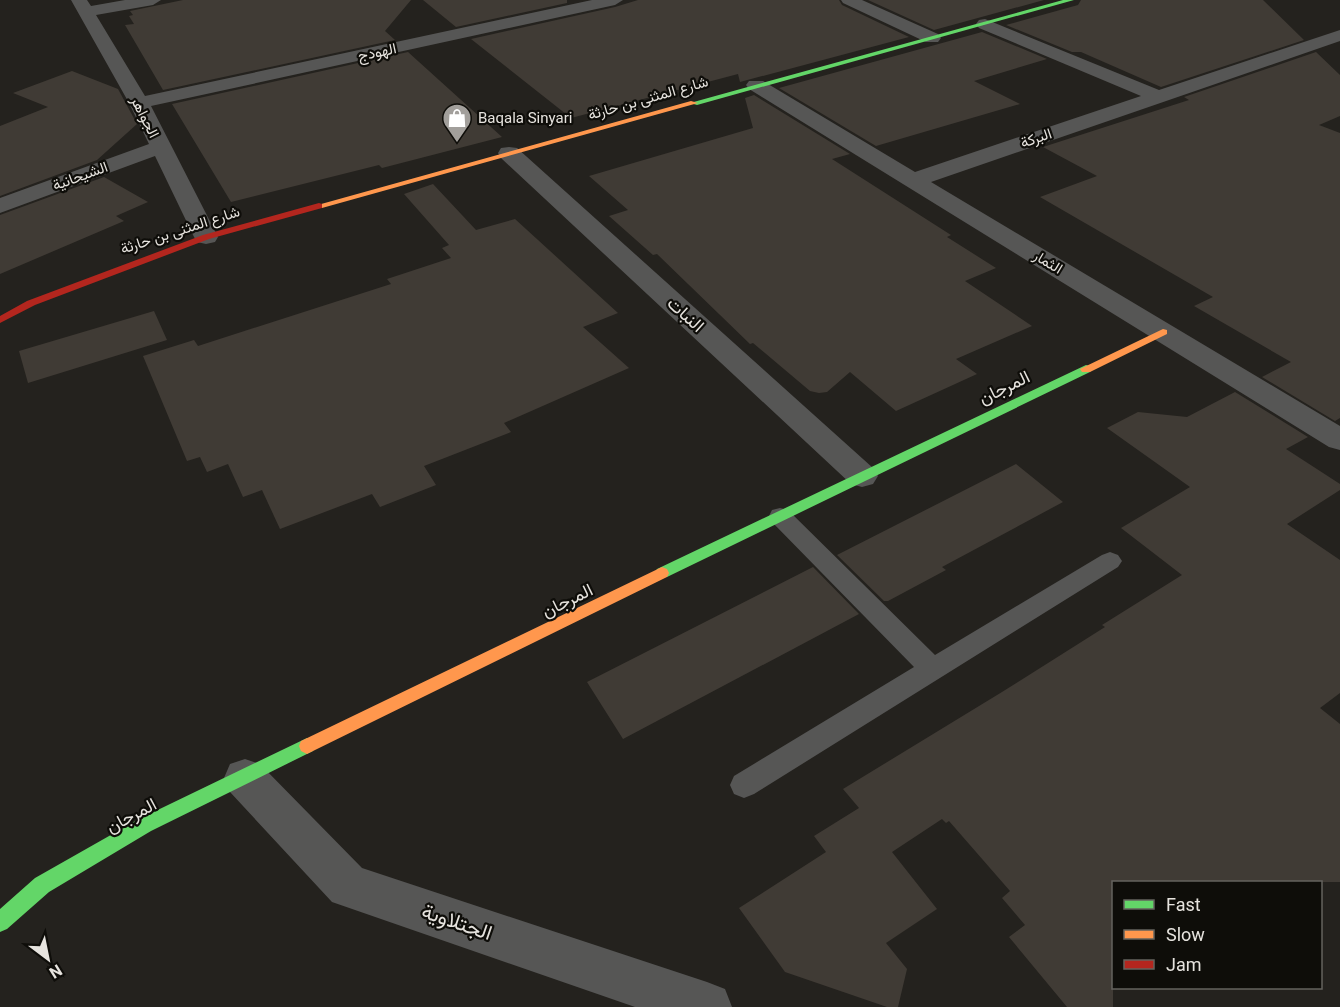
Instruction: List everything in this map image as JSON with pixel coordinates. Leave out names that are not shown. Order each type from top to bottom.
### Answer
[{"type":"street","points":[[82,6],[153,0]]},
{"type":"street","name":"الهودج","points":[[138,103],[615,0]]},
{"type":"street","points":[[849,0],[932,38]]},
{"type":"street","name":"شارع المثنى بن حارثة","points":[[0,320],[31,303],[206,237],[1071,0]]},
{"type":"street","name":"الجواهر","points":[[82,6],[138,103],[206,237]]},
{"type":"street","points":[[985,24],[1159,97]]},
{"type":"street","name":"البركة","points":[[914,180],[1159,97],[1334,42]]},
{"type":"street","name":"الثمار","points":[[756,85],[1340,440]]},
{"type":"street","name":"الشيحانية","points":[[0,206],[160,147]]},
{"type":"street","name":"النبات","points":[[509,153],[862,476]]},
{"type":"street","name":"المرجان","points":[[0,922],[42,885],[146,825],[1163,332]]},
{"type":"street","name":"الجتلاوية","points":[[245,778],[348,885],[707,1007]]},
{"type":"lane","points":[[780,516],[933,670]]},
{"type":"lane","points":[[744,785],[1110,561]]},
{"type":"building","points":[[183,0],[411,0],[385,31],[395,40],[163,90],[125,25],[134,24],[129,16],[133,15],[130,11]]},
{"type":"building","points":[[423,0],[567,0],[567,3],[456,27]]},
{"type":"building","points":[[638,0],[839,0],[842,5],[909,37],[740,82],[738,74],[571,118],[471,39]]},
{"type":"building","points":[[868,0],[1044,0],[934,30]]},
{"type":"building","points":[[1081,0],[1263,0],[1304,40],[1161,87],[1081,52],[1072,52],[1006,25],[1078,5]]},
{"type":"building","points":[[982,32],[1047,59],[974,81],[1020,104],[876,146],[779,88]]},
{"type":"building","points":[[408,52],[502,137],[382,168],[379,165],[231,202],[172,104]]},
{"type":"building","points":[[1316,52],[1340,75],[1340,116],[1319,125],[1340,133],[1340,418],[1335,421],[1262,377],[1291,362],[1194,306],[1213,297],[1040,197],[1097,176],[1043,147],[1189,100],[1184,97]]},
{"type":"building","points":[[72,71],[118,89],[137,124],[97,160],[0,196],[0,126],[48,107],[13,93]]},
{"type":"building","points":[[754,95],[850,154],[832,159],[951,235],[947,237],[996,268],[965,281],[1032,326],[956,359],[977,374],[896,411],[850,372],[827,392],[810,391],[753,343],[750,344],[657,254],[653,255],[609,216],[628,210],[589,176],[753,128],[745,98]]},
{"type":"building","points":[[104,177],[148,202],[116,216],[124,221],[0,274],[0,215]]},
{"type":"building","points":[[433,184],[476,230],[515,219],[618,313],[583,327],[629,368],[504,423],[511,432],[424,466],[436,485],[380,507],[372,494],[280,529],[262,490],[243,497],[228,464],[207,472],[200,457],[187,461],[143,356],[194,340],[198,346],[391,284],[387,279],[451,258],[442,248],[449,245],[404,194]]},
{"type":"building","points":[[154,311],[167,340],[28,383],[19,351]]},
{"type":"building","points":[[1235,392],[1308,437],[1286,449],[1340,484],[1340,490],[1287,524],[1340,560],[1340,693],[1320,708],[1340,724],[1340,882],[1112,881],[1113,1007],[1067,1007],[1009,937],[1025,925],[1002,898],[1010,891],[949,821],[946,823],[942,819],[892,852],[937,909],[886,943],[907,969],[898,1007],[887,1007],[785,972],[739,908],[826,852],[814,836],[859,808],[843,789],[1105,627],[1102,625],[1182,575],[1121,528],[1190,487],[1107,428],[1138,412],[1187,417]]},
{"type":"building","points":[[1016,464],[1063,502],[942,567],[946,570],[888,601],[884,601],[837,555]]},
{"type":"building","points":[[813,567],[859,614],[623,739],[587,682]]},
{"type":"traffic: fast","points":[[694,103],[1071,0]]},
{"type":"traffic: fast","points":[[662,573],[1086,369]]},
{"type":"traffic: fast","points":[[0,922],[42,885],[145,825],[307,746]]},
{"type":"traffic: slow","points":[[319,206],[694,103]]},
{"type":"traffic: slow","points":[[1086,369],[1163,332]]},
{"type":"traffic: slow","points":[[307,746],[662,573]]},
{"type":"traffic: jam","points":[[0,320],[31,303],[206,237],[319,206]]},
{"type":"place","name":"Baqala Sinyari","points":[[457,144]]}]
